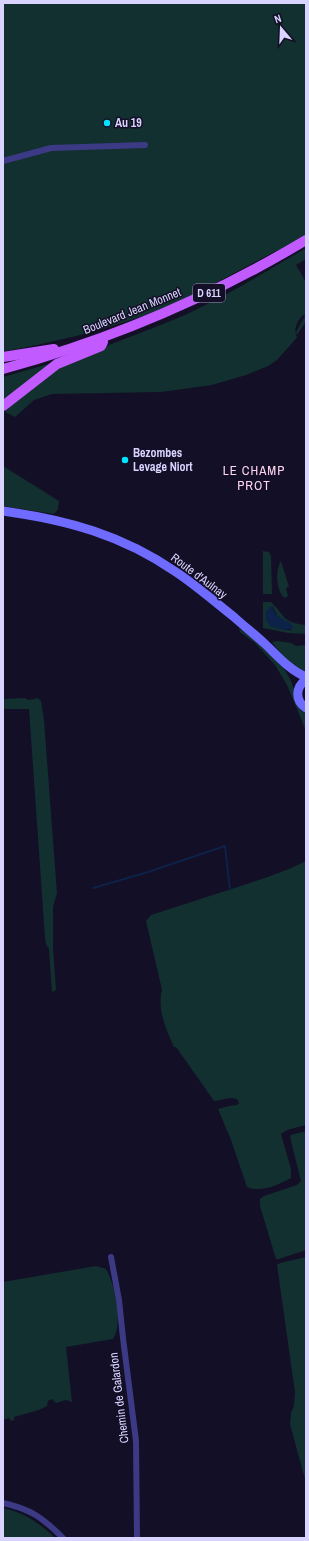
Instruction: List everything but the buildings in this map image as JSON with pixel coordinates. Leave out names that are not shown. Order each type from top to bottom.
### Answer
[{"type":"main road","name":"Boulevard Jean Monnet","points":[[3,369],[105,339],[213,291],[274,259],[306,240]]},
{"type":"main road","name":"Boulevard Jean Monnet","points":[[3,373],[46,361],[189,307],[244,279],[306,244]]},
{"type":"main road","points":[[3,357],[48,350],[97,337],[105,339],[101,346],[68,358],[53,366],[3,406]]},
{"type":"street","points":[[3,161],[56,148],[144,145]]},
{"type":"street","name":"Route d'Aulnay","points":[[3,511],[38,516],[83,527],[129,545],[176,572],[259,638],[287,665],[306,679]]},
{"type":"street","name":"Route d'Aulnay","points":[[287,665],[298,688],[298,699],[306,708]]},
{"type":"street","points":[[298,688],[306,679]]},
{"type":"street","name":"Chemin de Galardon","points":[[111,1257],[119,1300],[136,1441],[137,1538]]},
{"type":"street","points":[[3,1503],[27,1510],[37,1515],[63,1538]]},
{"type":"green space","points":[[3,3],[306,3],[306,236],[195,294],[144,315],[72,337],[3,351]]},
{"type":"green space","points":[[306,248],[306,259],[296,265],[306,282],[306,321],[297,335],[296,332],[305,316],[303,315],[296,325],[295,331],[297,337],[295,340],[277,360],[268,366],[246,375],[212,385],[161,392],[52,394],[34,400],[15,417],[5,412],[23,393],[66,365],[90,353],[202,307]]},
{"type":"green space","points":[[52,363],[3,402],[3,377]]},
{"type":"green space","points":[[3,466],[59,501],[58,509],[54,514],[3,506]]},
{"type":"green space","points":[[263,551],[269,552],[271,556],[272,594],[263,594]]},
{"type":"green space","points":[[281,561],[289,587],[286,588],[288,596],[285,598],[280,591],[277,581]]},
{"type":"green space","points":[[263,602],[271,602],[288,620],[306,625],[306,634],[288,633],[263,628]],"holes":[[[272,606],[278,617],[284,621],[292,630],[284,630],[266,620],[266,612]]]},
{"type":"green space","points":[[239,628],[275,658],[287,673],[293,685],[295,702],[301,710],[306,713],[306,731],[287,685],[275,665],[255,643],[240,632]]},
{"type":"green space","points":[[278,641],[291,643],[296,646],[306,645],[306,674],[304,674],[282,655],[272,642]]},
{"type":"green space","points":[[24,698],[29,700],[38,698],[41,701],[44,720],[57,893],[53,907],[53,948],[56,990],[52,992],[49,949],[45,938],[29,709],[3,709],[3,699]]},
{"type":"green space","points":[[306,861],[306,1125],[287,1130],[281,1134],[291,1169],[291,1178],[264,1189],[253,1189],[247,1187],[231,1140],[218,1109],[237,1105],[239,1103],[238,1100],[229,1098],[214,1101],[176,1047],[174,1047],[168,1034],[161,1012],[162,990],[146,921],[151,915],[265,878]]},
{"type":"green space","points":[[306,1131],[306,1250],[276,1259],[260,1206],[260,1199],[264,1196],[297,1185],[301,1181],[290,1137],[291,1135]]},
{"type":"green space","points":[[306,1257],[306,1483],[290,1424],[295,1392],[277,1265]]},
{"type":"green space","points":[[96,1266],[106,1269],[114,1289],[118,1321],[117,1330],[113,1339],[66,1347],[72,1402],[66,1400],[56,1403],[52,1399],[48,1401],[47,1406],[39,1410],[14,1417],[14,1420],[11,1421],[9,1418],[3,1420],[3,1282]]},
{"type":"green space","points":[[3,1508],[18,1512],[31,1519],[55,1538],[3,1538]]},
{"type":"water","points":[[272,606],[276,615],[292,625],[294,628],[284,630],[270,626],[266,618],[266,612]]},
{"type":"waterway","points":[[93,888],[145,873],[225,846],[230,890]]},
{"type":"place","name":"Au 19","points":[[107,123]]},
{"type":"place","name":"Bezombes Levage Niort","points":[[125,460]]},
{"type":"district","name":"LE CHAMP PROT","points":[[254,478]]}]
